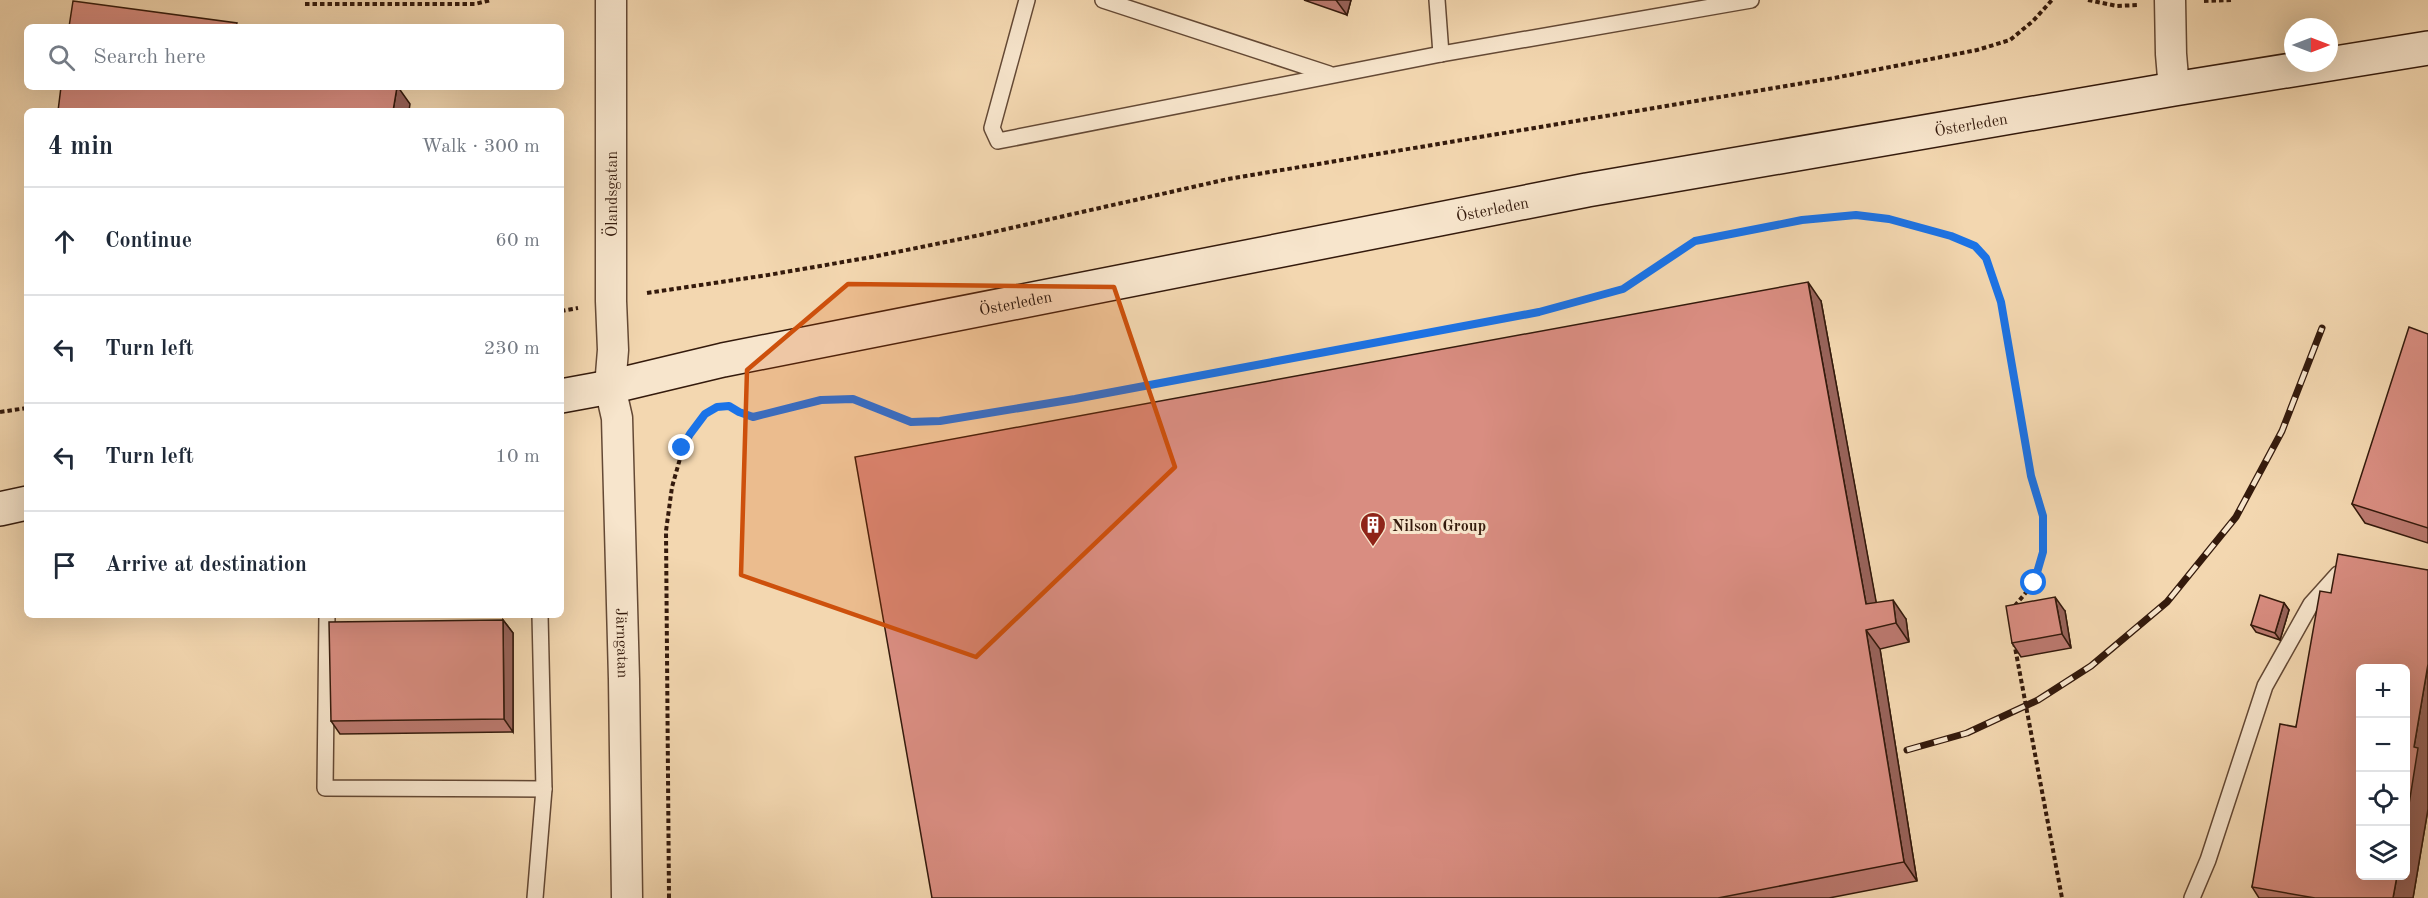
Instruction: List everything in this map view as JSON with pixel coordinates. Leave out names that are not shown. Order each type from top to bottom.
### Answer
[{"type":"main road","name":"Österleden","points":[[564,395],[723,360],[1587,190],[2174,89],[2428,48]]},
{"type":"main road","points":[[0,509],[24,504]]},
{"type":"street","name":"Ölandsgatan","points":[[610,387],[613,350],[611,301],[612,0]]},
{"type":"street","points":[[2170,0],[2170,54],[2174,89]]},
{"type":"street","name":"Järngatan","points":[[610,387],[617,418],[627,898]]},
{"type":"lane","points":[[1027,0],[992,128],[998,141],[1441,54],[1751,0]]},
{"type":"lane","points":[[1103,0],[1332,75]]},
{"type":"lane","points":[[1437,0],[1441,54]]},
{"type":"lane","points":[[2192,898],[2208,860],[2265,686],[2311,604],[2338,574],[2354,570],[2364,572]]},
{"type":"lane","points":[[327,618],[325,788],[544,789]]},
{"type":"lane","points":[[535,898],[544,789],[540,618]]},
{"type":"path","points":[[305,4],[475,4],[491,0]]},
{"type":"path","points":[[564,310],[664,289],[768,275],[872,257],[1228,179],[1778,87],[1977,50],[2010,40],[2033,21],[2052,0]]},
{"type":"path","points":[[669,898],[666,531],[672,487],[682,448],[705,414],[717,407],[729,406],[753,417],[821,400],[853,399],[911,422],[940,421],[1075,399],[1539,312],[1623,289],[1695,241],[1802,220],[1856,215],[1889,219],[1951,236],[1975,246],[1986,258],[2001,302],[2026,454],[2043,516],[2043,552],[2034,583],[2012,609],[2012,619]]},
{"type":"path","points":[[0,412],[24,408]]},
{"type":"path","points":[[2014,640],[2062,898]]},
{"type":"highlighted area","points":[[848,284],[1114,287],[1175,467],[976,657],[741,575],[747,370]]},
{"type":"building","points":[[73,1],[237,23],[237,24],[69,24]]},
{"type":"building","points":[[61,90],[396,90],[394,108],[58,108]]},
{"type":"building","name":"Nilson Group","points":[[1808,282],[1866,604],[1893,600],[1896,623],[1866,630],[1904,862],[1718,898],[932,898],[855,457]]},
{"type":"building","points":[[2409,327],[2428,334],[2428,528],[2352,504]]},
{"type":"building","points":[[2338,554],[2428,570],[2428,664],[2414,747],[2418,748],[2410,798],[2410,664],[2356,664],[2356,880],[2396,880],[2393,898],[2315,898],[2252,887],[2280,724],[2296,727],[2320,591],[2331,593]]},
{"type":"building","points":[[2260,595],[2284,603],[2275,633],[2251,625]]},
{"type":"building","points":[[2055,597],[2062,634],[2012,643],[2006,606]]},
{"type":"building","points":[[503,620],[504,719],[331,721],[329,622]]},
{"type":"railway","points":[[1907,750],[1967,733],[2038,700],[2091,666],[2167,602],[2236,517],[2282,431],[2322,328]]},
{"type":"place","name":"Nilson Group","points":[[1373,548]]},
{"type":"route","points":[[682,448],[705,414],[717,407],[729,406],[753,417],[821,400],[853,399],[911,422],[940,421],[1075,399],[1539,312],[1623,289],[1695,241],[1802,220],[1856,215],[1889,219],[1951,236],[1975,246],[1986,258],[2001,302],[2020,422],[2031,476],[2043,516],[2043,552],[2034,583]]}]
